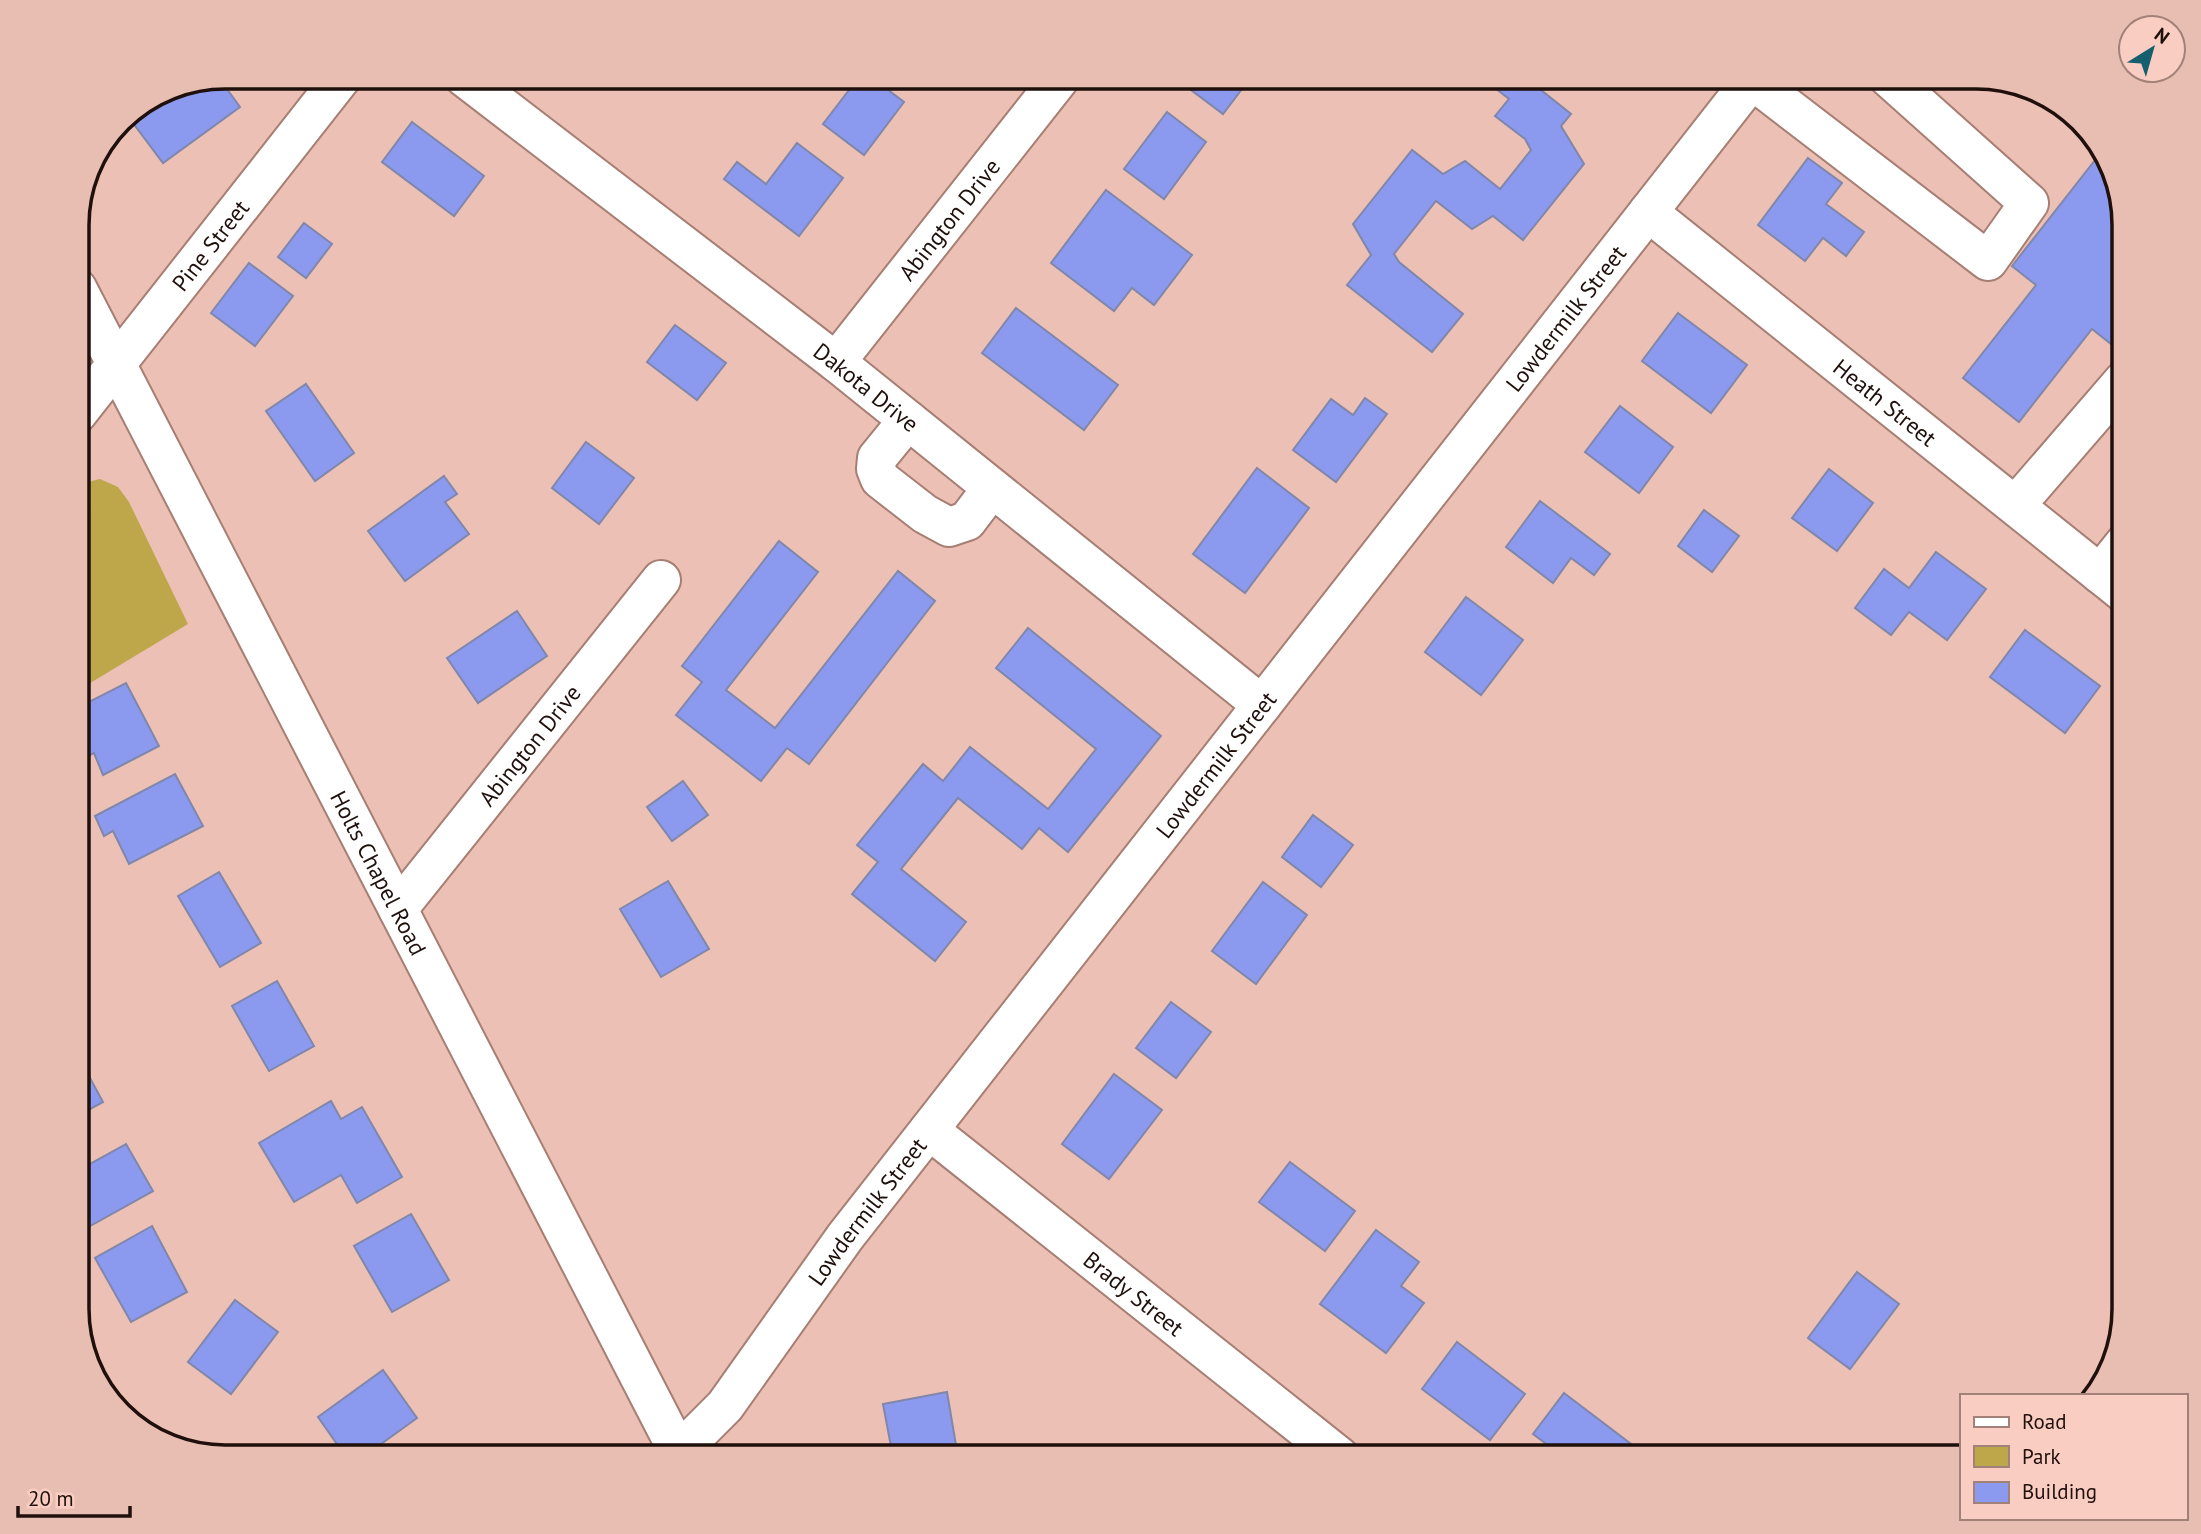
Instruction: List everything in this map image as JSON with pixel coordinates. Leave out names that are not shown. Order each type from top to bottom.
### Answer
[{"type":"street","name":"Lowdermilk Street","points":[[689,1445],[725,1406],[845,1237],[1745,89]]},
{"type":"street","points":[[1766,89],[1988,261],[2029,203],[1901,89]]},
{"type":"street","name":"Pine Street","points":[[90,398],[332,90]]},
{"type":"street","name":"Dakota Drive","points":[[481,90],[836,362],[1262,705]]},
{"type":"street","name":"Abington Drive","points":[[836,362],[1052,90]]},
{"type":"street","name":"Heath Street","points":[[1648,212],[2112,583]]},
{"type":"street","name":"Holts Chapel Road","points":[[90,313],[675,1445]]},
{"type":"street","points":[[2016,505],[2112,394]]},
{"type":"street","points":[[908,420],[877,458],[876,469],[880,479],[925,514],[949,527],[967,521],[992,488]]},
{"type":"street","name":"Abington Drive","points":[[398,909],[661,580]]},
{"type":"street","name":"Brady Street","points":[[929,1130],[1325,1445]]},
{"type":"green space","points":[[100,479],[118,487],[129,502],[188,624],[90,683],[90,482]]},
{"type":"building","points":[[1190,89],[1242,89],[1223,114]]},
{"type":"building","points":[[1497,89],[1540,89],[1571,114],[1561,126],[1584,164],[1523,240],[1493,216],[1472,229],[1436,201],[1394,254],[1399,262],[1463,314],[1432,352],[1347,285],[1371,255],[1353,224],[1412,150],[1443,174],[1465,161],[1500,189],[1531,150],[1525,139],[1495,116],[1509,99]]},
{"type":"building","points":[[228,90],[240,107],[163,163],[134,124],[149,112],[173,100],[198,92]]},
{"type":"building","points":[[849,90],[888,90],[904,102],[864,155],[823,124]]},
{"type":"building","points":[[1167,112],[1206,142],[1164,199],[1124,169]]},
{"type":"building","points":[[412,122],[484,176],[454,216],[382,162]]},
{"type":"building","points":[[797,143],[843,178],[799,236],[724,179],[737,162],[766,184]]},
{"type":"building","points":[[1808,158],[1842,183],[1826,204],[1864,232],[1846,256],[1823,238],[1805,261],[1758,225]]},
{"type":"building","points":[[2095,160],[2111,207],[2112,345],[2092,329],[2019,422],[1963,378],[2036,285],[2012,266]]},
{"type":"building","points":[[1106,190],[1192,255],[1154,305],[1132,288],[1114,311],[1051,263]]},
{"type":"building","points":[[304,223],[332,244],[306,278],[278,257]]},
{"type":"building","points":[[249,263],[293,296],[255,346],[211,313]]},
{"type":"building","points":[[1016,308],[1118,385],[1084,430],[982,353]]},
{"type":"building","points":[[1678,313],[1747,365],[1711,413],[1642,361]]},
{"type":"building","points":[[675,325],[726,363],[697,400],[647,362]]},
{"type":"building","points":[[306,384],[354,453],[315,481],[266,411]]},
{"type":"building","points":[[1365,398],[1387,414],[1336,482],[1293,450],[1331,399],[1353,415]]},
{"type":"building","points":[[1620,406],[1673,447],[1639,493],[1585,452]]},
{"type":"building","points":[[586,442],[634,478],[599,524],[552,488]]},
{"type":"building","points":[[1257,468],[1309,508],[1245,593],[1193,554]]},
{"type":"building","points":[[1829,469],[1873,503],[1837,551],[1792,518]]},
{"type":"building","points":[[444,476],[457,494],[445,502],[469,534],[405,581],[368,531]]},
{"type":"building","points":[[1540,501],[1610,554],[1594,575],[1571,558],[1553,583],[1506,547]]},
{"type":"building","points":[[1704,510],[1739,536],[1712,572],[1678,546]]},
{"type":"building","points":[[779,541],[818,572],[726,690],[775,728],[898,571],[935,601],[809,764],[787,748],[761,781],[676,715],[702,682],[682,666]]},
{"type":"building","points":[[1936,552],[1986,589],[1947,640],[1909,612],[1891,635],[1855,608],[1884,569],[1909,588]]},
{"type":"building","points":[[1466,597],[1523,640],[1481,695],[1425,652]]},
{"type":"building","points":[[517,611],[547,656],[478,703],[447,658]]},
{"type":"building","points":[[1028,628],[1161,736],[1068,852],[1039,828],[1022,849],[958,798],[901,869],[966,922],[935,961],[852,894],[878,862],[857,845],[923,764],[943,781],[970,747],[1048,809],[1096,749],[996,668]]},
{"type":"building","points":[[2025,630],[2100,686],[2065,733],[1990,677]]},
{"type":"building","points":[[126,683],[159,746],[103,775],[94,753],[90,755],[90,701]]},
{"type":"building","points":[[175,774],[203,826],[129,864],[113,831],[104,836],[95,816]]},
{"type":"building","points":[[683,781],[708,815],[672,841],[647,807]]},
{"type":"building","points":[[1313,815],[1353,845],[1321,887],[1282,857]]},
{"type":"building","points":[[219,872],[261,943],[220,967],[178,896]]},
{"type":"building","points":[[668,881],[709,949],[661,977],[620,909]]},
{"type":"building","points":[[1263,882],[1307,915],[1256,984],[1212,951]]},
{"type":"building","points":[[277,981],[314,1046],[269,1071],[232,1006]]},
{"type":"building","points":[[1171,1002],[1211,1032],[1176,1078],[1136,1048]]},
{"type":"building","points":[[1114,1074],[1162,1110],[1109,1179],[1062,1144]]},
{"type":"building","points":[[90,1078],[103,1102],[90,1109]]},
{"type":"building","points":[[331,1101],[341,1119],[362,1107],[402,1177],[357,1203],[341,1175],[294,1202],[259,1143]]},
{"type":"building","points":[[126,1144],[153,1191],[90,1226],[90,1164]]},
{"type":"building","points":[[1290,1162],[1355,1211],[1325,1251],[1259,1202]]},
{"type":"building","points":[[411,1214],[449,1280],[392,1312],[354,1246]]},
{"type":"building","points":[[152,1226],[187,1292],[131,1322],[95,1258]]},
{"type":"building","points":[[1376,1230],[1419,1262],[1401,1286],[1424,1303],[1386,1353],[1320,1304]]},
{"type":"building","points":[[1857,1272],[1899,1304],[1850,1369],[1808,1338]]},
{"type":"building","points":[[235,1300],[278,1332],[231,1394],[188,1362]]},
{"type":"building","points":[[1457,1342],[1525,1394],[1490,1440],[1422,1389]]},
{"type":"building","points":[[383,1370],[417,1418],[380,1445],[338,1445],[318,1417]]},
{"type":"building","points":[[947,1392],[956,1445],[891,1445],[883,1404]]},
{"type":"building","points":[[1564,1393],[1632,1445],[1548,1445],[1533,1434]]}]
